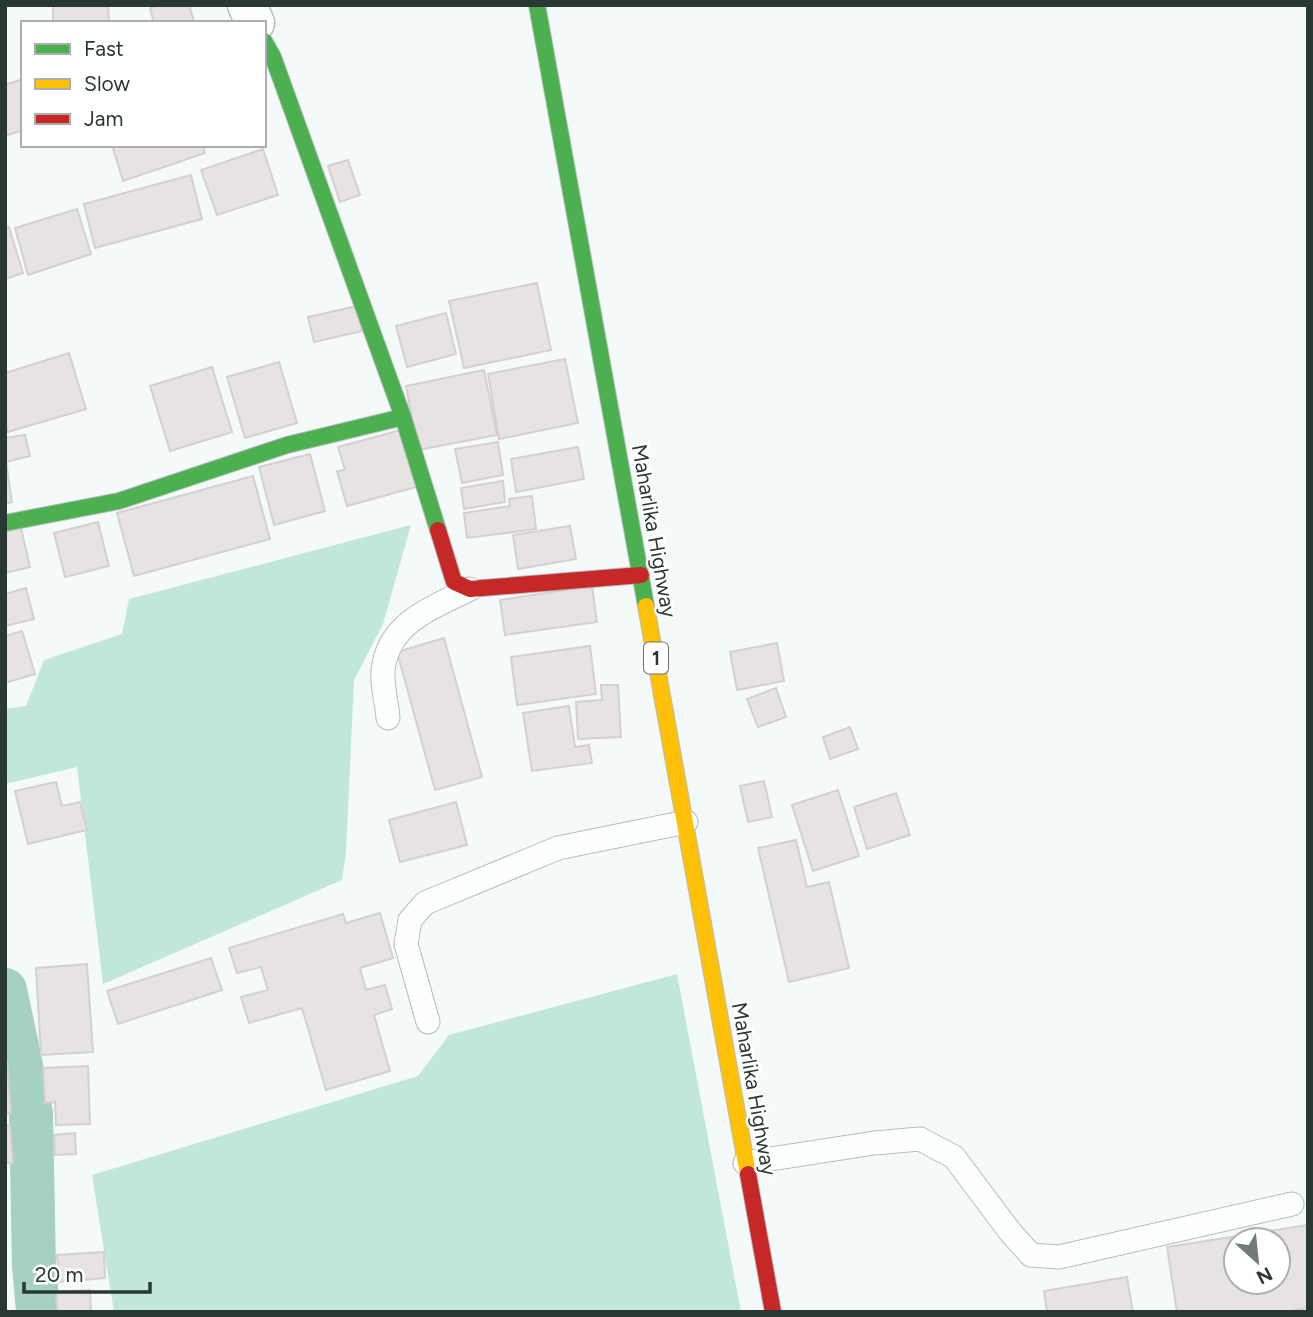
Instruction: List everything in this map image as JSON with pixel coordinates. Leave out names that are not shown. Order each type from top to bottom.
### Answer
[{"type":"main road","name":"Maharlika Highway","points":[[537,5],[773,1312]]},
{"type":"main road","points":[[266,45],[273,57],[344,249],[403,417],[454,582],[470,589],[641,575]]},
{"type":"main road","points":[[5,523],[119,501],[287,445],[403,417]]},
{"type":"street","points":[[247,5],[254,21]]},
{"type":"lane","points":[[388,718],[383,666],[392,640],[411,619],[470,589]]},
{"type":"lane","points":[[428,1022],[405,944],[410,920],[425,903],[558,848],[686,822]]},
{"type":"lane","points":[[745,1163],[874,1143],[920,1139],[954,1157],[1011,1233],[1031,1255],[1040,1256],[1059,1257],[1292,1204]]},
{"type":"green space","points":[[411,525],[383,624],[354,680],[346,852],[342,880],[103,984],[77,767],[5,784],[5,709],[26,706],[44,660],[122,634],[129,599]]},
{"type":"green space","points":[[677,974],[741,1312],[114,1312],[92,1175],[418,1076],[449,1035]]},
{"type":"building","points":[[53,5],[108,5],[109,21],[53,21]]},
{"type":"building","points":[[158,5],[189,5],[194,21],[153,21],[150,8]]},
{"type":"building","points":[[21,80],[21,131],[5,136],[5,85]]},
{"type":"building","points":[[113,147],[204,147],[205,153],[123,181]]},
{"type":"building","points":[[263,149],[278,195],[217,215],[201,170]]},
{"type":"building","points":[[348,160],[360,195],[340,202],[328,166]]},
{"type":"building","points":[[191,175],[202,219],[95,248],[84,204]]},
{"type":"building","points":[[77,209],[91,254],[28,275],[15,228]]},
{"type":"building","points":[[9,227],[23,273],[5,279],[5,228]]},
{"type":"building","points":[[537,283],[551,350],[464,368],[449,301]]},
{"type":"building","points":[[357,306],[362,331],[314,342],[308,317]]},
{"type":"building","points":[[446,313],[456,354],[407,367],[396,326]]},
{"type":"building","points":[[69,353],[86,409],[8,432],[5,422],[5,373]]},
{"type":"building","points":[[565,359],[578,423],[499,439],[488,374]]},
{"type":"building","points":[[279,362],[297,423],[245,438],[227,377]]},
{"type":"building","points":[[212,367],[232,432],[170,451],[150,386]]},
{"type":"building","points":[[484,370],[497,435],[418,450],[406,386]]},
{"type":"building","points":[[401,430],[416,487],[347,506],[337,471],[345,470],[338,447]]},
{"type":"building","points":[[25,435],[30,456],[6,462],[12,502],[5,504],[5,438]]},
{"type":"building","points":[[498,442],[503,475],[462,483],[455,449]]},
{"type":"building","points":[[578,447],[584,479],[516,492],[511,459]]},
{"type":"building","points":[[310,454],[325,511],[274,525],[259,467]]},
{"type":"building","points":[[253,476],[270,539],[134,576],[117,513]]},
{"type":"building","points":[[503,481],[505,502],[464,509],[461,488]]},
{"type":"building","points":[[532,496],[536,529],[467,538],[464,513],[510,506],[509,499]]},
{"type":"building","points":[[98,522],[109,566],[65,577],[54,533]]},
{"type":"building","points":[[570,526],[576,559],[518,569],[513,535]]},
{"type":"building","points":[[21,528],[30,567],[5,573],[5,532]]},
{"type":"building","points":[[592,586],[597,622],[505,635],[500,600]]},
{"type":"building","points":[[26,588],[34,619],[5,626],[5,594]]},
{"type":"building","points":[[22,631],[35,674],[5,683],[5,636]]},
{"type":"building","points":[[444,638],[482,777],[435,790],[397,652]]},
{"type":"building","points":[[777,643],[784,681],[737,690],[730,652]]},
{"type":"building","points":[[590,646],[596,694],[517,705],[511,657]]},
{"type":"building","points":[[601,685],[618,685],[621,737],[578,739],[576,702],[602,700]]},
{"type":"building","points":[[776,688],[786,717],[758,727],[747,699]]},
{"type":"building","points":[[569,706],[575,747],[589,745],[592,763],[532,771],[523,713]]},
{"type":"building","points":[[850,727],[858,749],[830,759],[823,737]]},
{"type":"building","points":[[764,781],[772,817],[748,822],[740,786]]},
{"type":"building","points":[[56,782],[62,806],[80,802],[87,830],[28,844],[15,791]]},
{"type":"building","points":[[838,790],[859,856],[813,871],[792,805]]},
{"type":"building","points":[[896,793],[910,835],[867,849],[854,807]]},
{"type":"building","points":[[456,802],[467,845],[400,862],[389,820]]},
{"type":"building","points":[[796,840],[807,887],[829,882],[849,968],[789,982],[758,848]]},
{"type":"building","points":[[380,913],[393,958],[360,968],[366,990],[385,985],[392,1009],[374,1015],[390,1071],[326,1090],[302,1008],[249,1023],[241,997],[268,990],[261,967],[237,973],[229,948],[343,914],[346,923]]},
{"type":"building","points":[[211,958],[222,990],[118,1024],[107,991]]},
{"type":"building","points":[[87,964],[93,1052],[41,1055],[36,968]]},
{"type":"building","points":[[5,1061],[11,1113],[5,1114]]},
{"type":"building","points":[[88,1066],[90,1124],[56,1125],[55,1102],[45,1103],[43,1068]]},
{"type":"building","points":[[5,1125],[10,1125],[13,1163],[5,1163]]},
{"type":"building","points":[[75,1133],[76,1154],[55,1155],[54,1135]]},
{"type":"building","points":[[1308,1225],[1308,1308],[1284,1312],[1177,1312],[1167,1247],[1222,1238],[1222,1296],[1292,1296],[1292,1227]]},
{"type":"building","points":[[104,1252],[105,1278],[59,1282],[57,1255]]},
{"type":"building","points":[[1127,1277],[1133,1312],[1047,1312],[1044,1291]]},
{"type":"building","points":[[90,1290],[91,1312],[57,1312],[56,1292]]},
{"type":"waterway","points":[[5,990],[31,1113],[34,1265],[38,1312]]},
{"type":"traffic: fast","points":[[537,5],[646,606]]},
{"type":"traffic: fast","points":[[266,45],[273,57],[403,417],[438,530]]},
{"type":"traffic: fast","points":[[5,523],[119,501],[287,445],[403,417]]},
{"type":"traffic: slow","points":[[646,606],[748,1174]]},
{"type":"traffic: jam","points":[[438,530],[454,582],[470,589],[641,575]]},
{"type":"traffic: jam","points":[[748,1174],[773,1312]]}]
